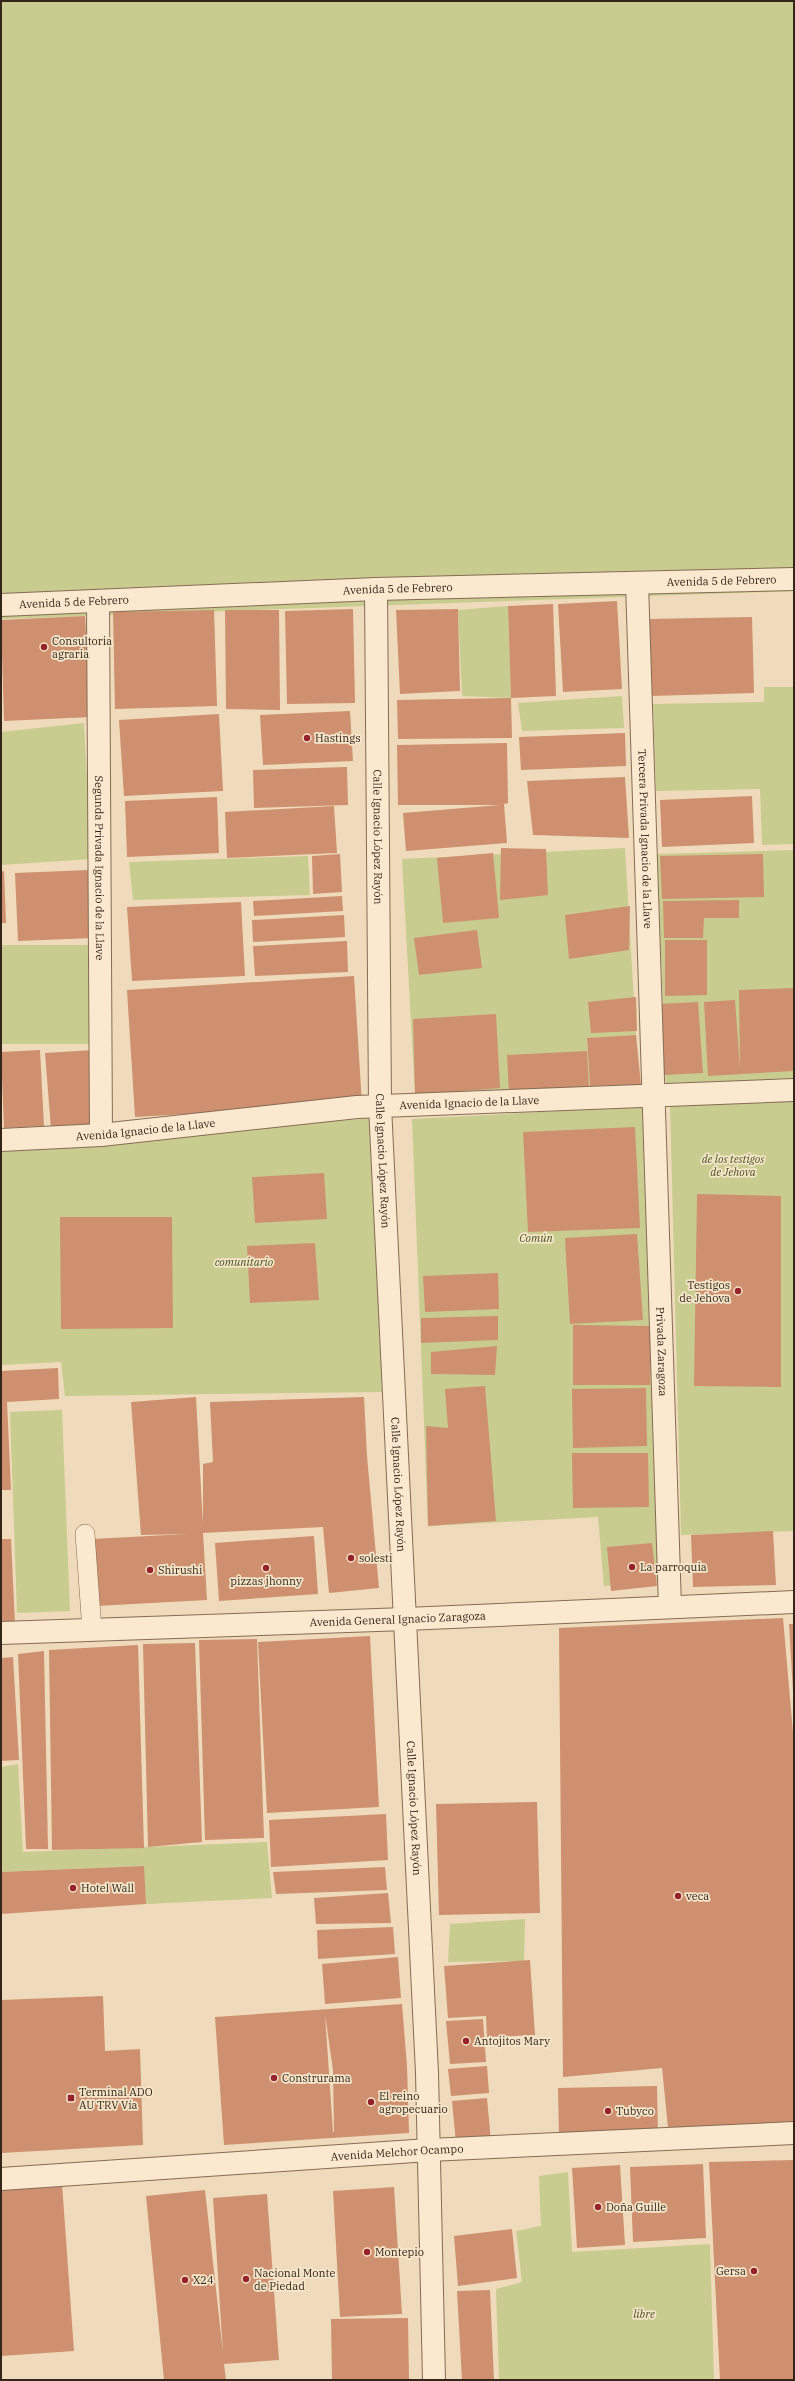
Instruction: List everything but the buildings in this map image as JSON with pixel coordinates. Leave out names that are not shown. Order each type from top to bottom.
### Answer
[{"type":"street","name":"Avenida 5 de Febrero","points":[[1,605],[376,590],[794,579]]},
{"type":"street","name":"Tercera Privada Ignacio de la Llave","points":[[637,582],[654,1095]]},
{"type":"street","name":"Calle Ignacio López Rayón","points":[[376,590],[380,1106],[406,1619],[429,2150],[434,2380]]},
{"type":"street","name":"Segunda Privada Ignacio de la Llave","points":[[98,601],[101,1135]]},
{"type":"street","name":"Avenida Ignacio de la Llave","points":[[1,1140],[101,1135],[380,1106],[794,1090]]},
{"type":"street","name":"Privada Zaragoza","points":[[654,1095],[670,1607]]},
{"type":"street","name":"Avenida General Ignacio Zaragoza","points":[[1,1632],[406,1619],[794,1602]]},
{"type":"street","name":"Avenida Melchor Ocampo","points":[[1,2179],[429,2150],[794,2133]]},
{"type":"lane","points":[[85,1534],[92,1630]]},
{"type":"green space","points":[[1,1],[794,1],[794,591],[1,619]]},
{"type":"green space","points":[[508,606],[511,698],[462,696],[458,610]]},
{"type":"green space","points":[[764,687],[794,687],[794,844],[762,845],[760,789],[656,791],[653,704],[764,702]]},
{"type":"green space","points":[[622,696],[624,728],[522,731],[518,703]]},
{"type":"green space","points":[[84,723],[91,859],[1,865],[1,732]]},
{"type":"green space","points":[[625,848],[636,1035],[587,1038],[590,1086],[415,1095],[402,859]]},
{"type":"green space","points":[[794,850],[794,1079],[666,1083],[657,854]]},
{"type":"green space","points":[[308,856],[310,895],[133,900],[129,862]]},
{"type":"green space","points":[[1,945],[91,945],[91,1044],[1,1044]]},
{"type":"green space","name":"de los testigos de Jehova","points":[[794,1100],[794,1531],[681,1535],[670,1105]]},
{"type":"green space","name":"Común","points":[[652,1106],[661,1581],[604,1586],[598,1517],[428,1526],[412,1119]]},
{"type":"green space","name":"comunitario","points":[[371,1118],[382,1392],[65,1396],[61,1362],[1,1365],[1,1151]]},
{"type":"green space","points":[[62,1410],[70,1611],[17,1613],[10,1412]]},
{"type":"green space","points":[[18,1764],[23,1852],[267,1842],[272,1898],[146,1904],[143,1866],[1,1872],[1,1767]]},
{"type":"green space","points":[[525,1919],[524,1961],[448,1962],[450,1924]]},
{"type":"green space","name":"libre","points":[[568,2172],[572,2252],[710,2244],[714,2380],[499,2380],[496,2289],[522,2282],[516,2231],[541,2226],[539,2176]]},
{"type":"place","name":"Consultoria agraria","points":[[44,647]]},
{"type":"place","name":"Hastings","points":[[307,738]]},
{"type":"place","name":"Testigos de Jehova","points":[[738,1291]]},
{"type":"place","name":"solesti","points":[[351,1558]]},
{"type":"place","name":"La parroquia","points":[[632,1567]]},
{"type":"place","name":"pizzas jhonny","points":[[266,1568]]},
{"type":"place","name":"Shirushi","points":[[150,1570]]},
{"type":"place","name":"Hotel Wall","points":[[73,1888]]},
{"type":"place","name":"veca","points":[[678,1896]]},
{"type":"place","name":"Antojitos Mary","points":[[466,2041]]},
{"type":"place","name":"Construrama","points":[[274,2078]]},
{"type":"place","name":"Terminal ADO AU TRV Vía","points":[[71,2098]]},
{"type":"place","name":"El reino agropecuario","points":[[371,2102]]},
{"type":"place","name":"Tubyco","points":[[608,2111]]},
{"type":"place","name":"Doña Guille","points":[[598,2207]]},
{"type":"place","name":"Montepio","points":[[367,2252]]},
{"type":"place","name":"Gersa","points":[[754,2271]]},
{"type":"place","name":"Nacional Monte de Piedad","points":[[246,2279]]},
{"type":"place","name":"X24","points":[[185,2280]]}]
